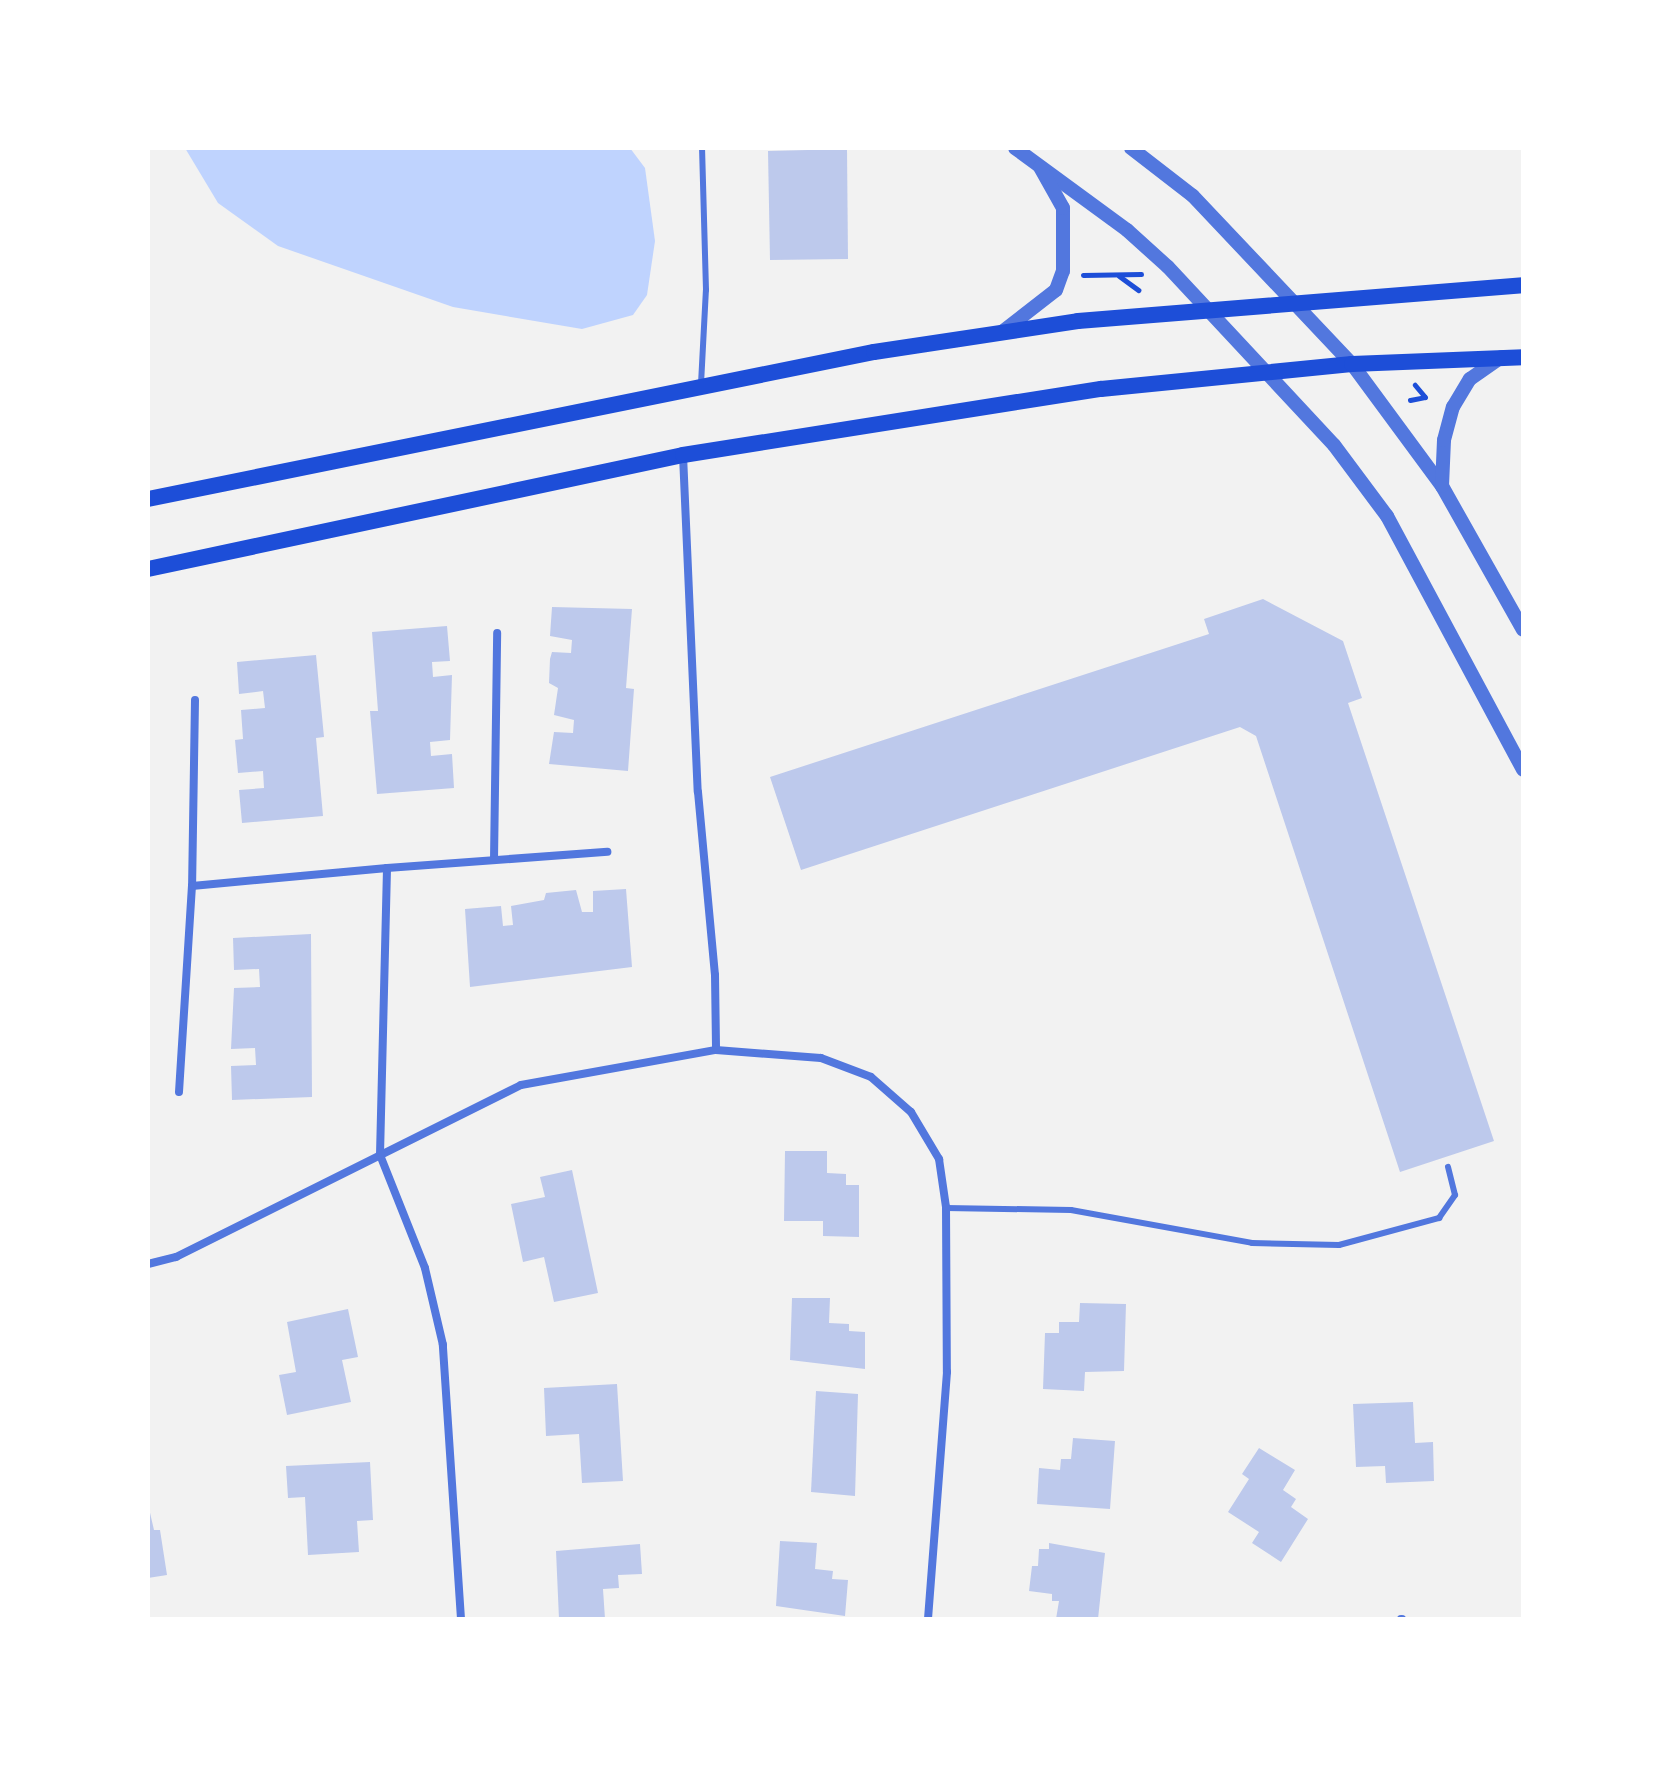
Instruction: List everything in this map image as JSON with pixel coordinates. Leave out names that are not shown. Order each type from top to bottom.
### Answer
[{"type":"main road","points":[[148,499],[874,352],[1001,333],[1297,300],[1523,285]]},
{"type":"main road","points":[[148,569],[683,455],[1101,389],[1352,364],[1523,357]]},
{"type":"street","points":[[1015,148],[1127,230],[1212,309],[1272,373],[1387,516],[1523,770]]},
{"type":"street","points":[[1131,148],[1193,196],[1297,300],[1352,364],[1442,486],[1523,630]]},
{"type":"street","points":[[1001,333],[1056,290],[1063,271],[1063,208],[1035,160]]},
{"type":"street","points":[[1442,486],[1444,440],[1453,407],[1470,379],[1501,357]]},
{"type":"street","points":[[683,455],[698,792],[715,975],[716,1050]]},
{"type":"street","points":[[494,860],[497,633]]},
{"type":"street","points":[[179,1092],[192,886],[195,700]]},
{"type":"street","points":[[192,886],[607,852]]},
{"type":"street","points":[[387,868],[380,1155],[425,1268],[443,1345],[461,1619]]},
{"type":"street","points":[[148,1264],[176,1257],[521,1085],[716,1050],[821,1058],[871,1077],[911,1112],[939,1159],[946,1208],[947,1372],[928,1619]]},
{"type":"lane","points":[[701,387],[706,290],[702,148]]},
{"type":"lane","points":[[946,1208],[1071,1210],[1252,1243],[1339,1245],[1439,1218],[1455,1195],[1448,1167]]},
{"type":"path","points":[[1082,275],[1142,274]]},
{"type":"path","points":[[1119,276],[1138,290]]},
{"type":"path","points":[[1410,400],[1425,397],[1414,383]]},
{"type":"water","points":[[185,148],[630,148],[645,168],[655,241],[647,295],[633,315],[582,329],[453,307],[278,246],[218,203]]},
{"type":"building","points":[[847,149],[848,259],[770,260],[768,151]]},
{"type":"building","points":[[1263,599],[1343,641],[1362,698],[1348,703],[1494,1141],[1400,1172],[1256,736],[1240,727],[801,870],[770,777],[1209,634],[1204,619]]},
{"type":"building","points":[[552,607],[632,609],[626,688],[634,689],[628,771],[549,764],[554,732],[573,733],[574,720],[554,715],[558,688],[549,683],[550,659],[552,652],[571,653],[572,640],[550,636]]},
{"type":"building","points":[[447,626],[450,661],[432,662],[433,677],[452,675],[450,740],[430,742],[431,756],[452,754],[454,788],[377,794],[370,711],[378,711],[372,632]]},
{"type":"building","points":[[316,655],[324,737],[316,738],[323,816],[242,823],[239,790],[264,788],[263,771],[238,773],[235,740],[243,739],[241,710],[265,708],[263,691],[239,694],[237,662]]},
{"type":"building","points":[[626,889],[632,967],[470,987],[465,909],[501,906],[503,926],[513,925],[511,906],[544,900],[546,893],[576,890],[582,912],[593,912],[593,891]]},
{"type":"building","points":[[311,934],[312,1097],[232,1100],[231,1066],[256,1065],[255,1048],[231,1049],[234,988],[260,987],[259,969],[234,970],[233,938]]},
{"type":"building","points":[[785,1151],[827,1151],[827,1173],[846,1174],[846,1185],[859,1185],[859,1237],[823,1236],[823,1221],[784,1221]]},
{"type":"building","points":[[572,1170],[598,1293],[554,1302],[544,1257],[523,1262],[511,1204],[545,1197],[540,1177]]},
{"type":"building","points":[[792,1298],[830,1298],[829,1323],[849,1324],[849,1331],[865,1332],[865,1369],[790,1360]]},
{"type":"building","points":[[1080,1303],[1126,1304],[1124,1371],[1085,1372],[1084,1391],[1043,1389],[1045,1333],[1059,1333],[1059,1322],[1079,1322]]},
{"type":"building","points":[[348,1309],[358,1357],[342,1360],[351,1402],[287,1415],[279,1375],[296,1372],[287,1322]]},
{"type":"building","points":[[617,1384],[623,1481],[582,1483],[579,1434],[546,1436],[544,1388]]},
{"type":"building","points":[[816,1391],[858,1394],[855,1496],[811,1492]]},
{"type":"building","points":[[1413,1402],[1415,1443],[1433,1442],[1434,1481],[1386,1483],[1385,1466],[1356,1467],[1353,1404]]},
{"type":"building","points":[[1073,1438],[1115,1441],[1110,1509],[1037,1504],[1039,1468],[1060,1470],[1061,1459],[1071,1459]]},
{"type":"building","points":[[1259,1448],[1295,1470],[1283,1490],[1296,1499],[1291,1507],[1308,1519],[1281,1562],[1252,1543],[1259,1532],[1228,1512],[1249,1479],[1242,1474]]},
{"type":"building","points":[[370,1462],[373,1520],[357,1521],[359,1552],[308,1555],[305,1497],[288,1498],[286,1466]]},
{"type":"building","points":[[148,1504],[154,1530],[160,1530],[167,1575],[148,1578]]},
{"type":"building","points":[[780,1541],[817,1543],[815,1569],[833,1571],[832,1579],[848,1580],[845,1616],[776,1606]]},
{"type":"building","points":[[1049,1543],[1105,1553],[1098,1619],[1056,1619],[1059,1601],[1052,1601],[1052,1594],[1029,1591],[1032,1566],[1038,1566],[1039,1549],[1049,1549]]},
{"type":"building","points":[[640,1544],[642,1574],[618,1575],[619,1588],[603,1589],[605,1619],[559,1619],[556,1551]]}]
